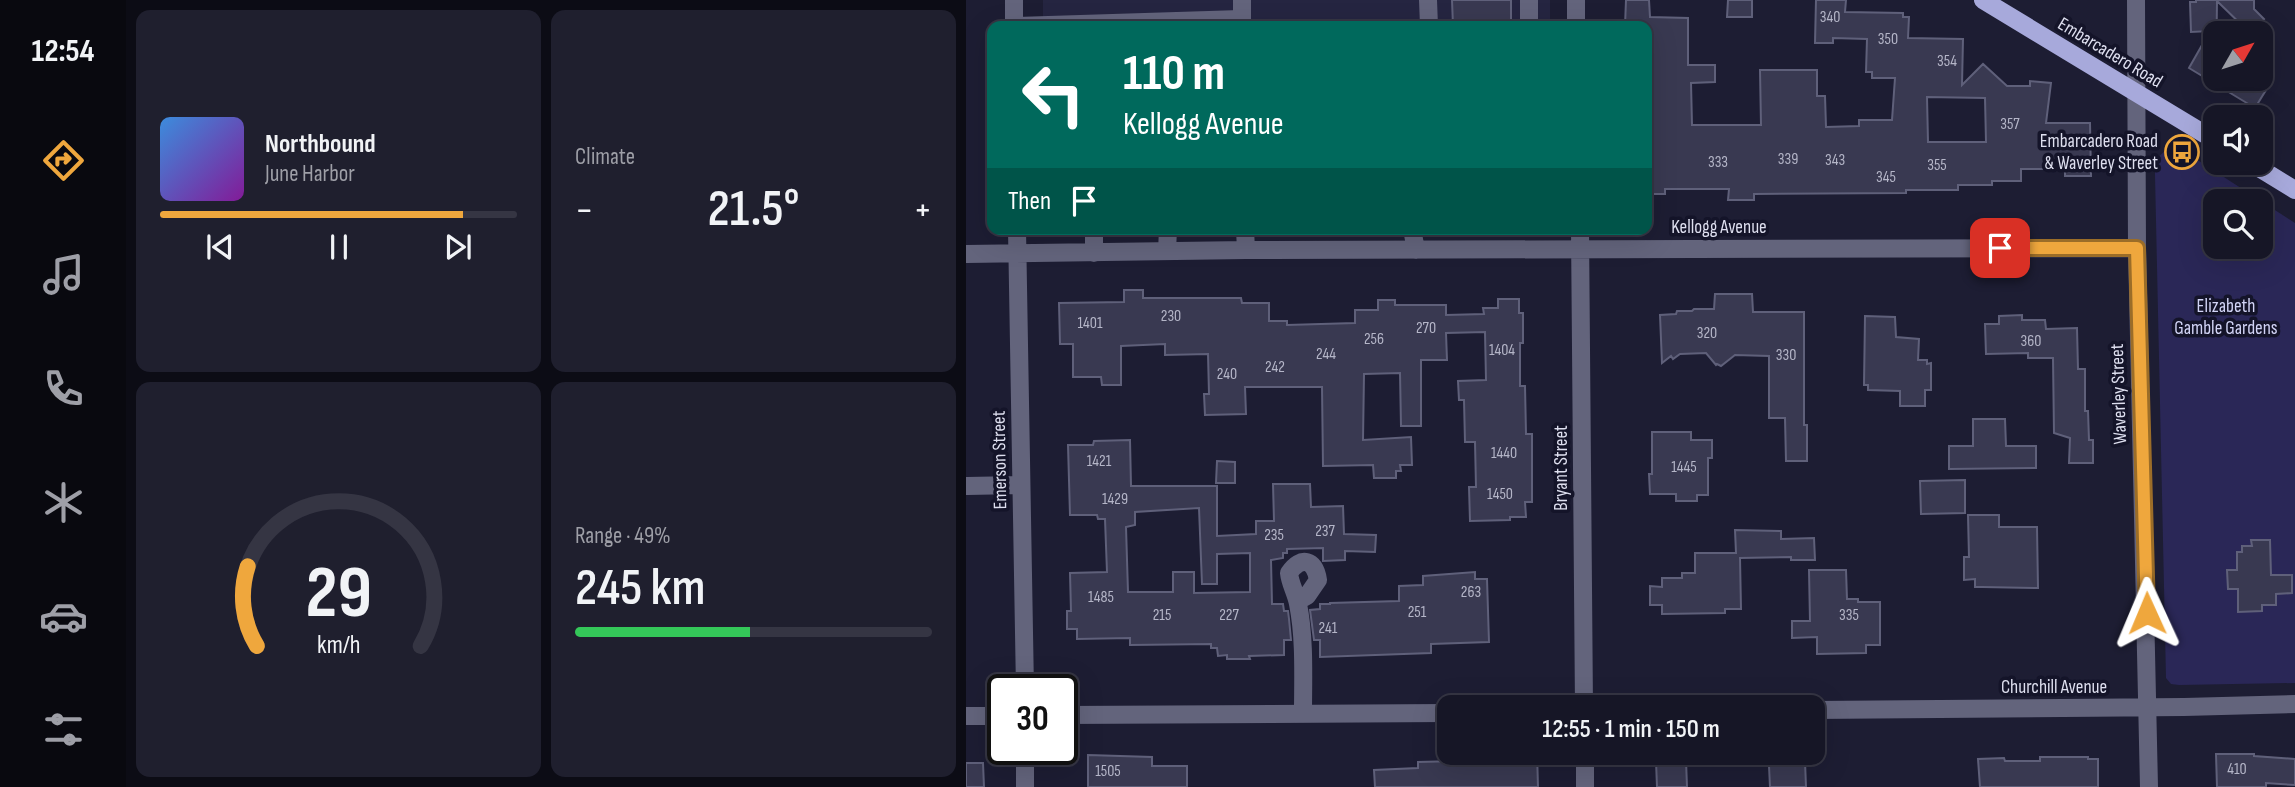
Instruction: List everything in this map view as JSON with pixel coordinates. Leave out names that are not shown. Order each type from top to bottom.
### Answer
[{"type":"main road","name":"Embarcadero Road","points":[[1983,0],[2203,133]]},
{"type":"main road","points":[[2271,175],[2295,190]]},
{"type":"street","points":[[1014,0],[1014,21]]},
{"type":"street","points":[[1241,21],[1242,0]]},
{"type":"street","points":[[1428,0],[1429,21]]},
{"type":"street","points":[[1529,0],[1529,21]]},
{"type":"street","points":[[1576,0],[1576,21]]},
{"type":"street","name":"Waverley Street","points":[[2136,0],[2137,248],[2149,787]]},
{"type":"street","name":"Emerson Street","points":[[1017,235],[1025,674]]},
{"type":"street","points":[[1094,235],[1094,253]]},
{"type":"street","points":[[1167,251],[1168,235]]},
{"type":"street","points":[[1245,235],[1246,250]]},
{"type":"street","points":[[1413,235],[1416,250]]},
{"type":"street","name":"Bryant Street","points":[[1580,235],[1584,695]]},
{"type":"street","name":"Kellogg Avenue","points":[[966,254],[1246,250],[2137,248]]},
{"type":"street","points":[[967,486],[1021,485]]},
{"type":"street","points":[[1298,601],[1303,661],[1303,714]]},
{"type":"street","name":"Churchill Avenue","points":[[1825,710],[2295,704]]},
{"type":"street","points":[[1078,715],[1437,713]]},
{"type":"street","points":[[966,716],[987,716]]},
{"type":"street","points":[[1025,765],[1025,787]]},
{"type":"street","points":[[1585,765],[1585,787]]},
{"type":"shaded area","points":[[1043,0],[1550,0],[1550,21],[1043,21]]},
{"type":"green space","name":"Elizabeth Gamble Gardens","points":[[2173,148],[2182,150],[2203,164],[2203,175],[2221,175],[2242,189],[2203,189],[2203,259],[2273,259],[2273,209],[2295,223],[2295,683],[2179,685],[2171,684],[2166,678],[2155,175],[2158,158]]},
{"type":"building","points":[[1452,0],[1511,0],[1511,21],[1453,21]]},
{"type":"building","points":[[1626,0],[1649,0],[1650,17],[1688,18],[1688,65],[1715,65],[1715,82],[1691,83],[1692,125],[1761,125],[1760,70],[1817,70],[1817,96],[1825,96],[1826,127],[1859,126],[1859,120],[1892,120],[1895,78],[1872,78],[1872,72],[1866,72],[1867,39],[1833,38],[1833,43],[1815,43],[1816,0],[1846,0],[1845,12],[1903,13],[1903,17],[1909,17],[1908,38],[1963,39],[1962,85],[1983,64],[2007,86],[2030,86],[2030,81],[2051,83],[2046,123],[2090,123],[2091,176],[2065,176],[2065,169],[2021,169],[2021,181],[1992,181],[1992,185],[1958,185],[1958,190],[1754,194],[1754,200],[1728,200],[1729,189],[1665,189],[1665,194],[1652,194],[1652,21],[1625,21]],"holes":[[[1927,97],[1985,98],[1986,142],[1928,142]]]},
{"type":"building","points":[[1728,0],[1752,0],[1752,17],[1727,17]]},
{"type":"building","points":[[2196,0],[2254,0],[2254,9],[2264,19],[2238,21],[2217,1],[2217,21],[2203,21],[2203,31],[2191,32],[2190,2]]},
{"type":"building","points":[[2203,43],[2203,76],[2189,68]]},
{"type":"building","points":[[2227,91],[2265,91],[2257,105],[2250,105]]},
{"type":"building","points":[[1124,290],[1143,290],[1143,298],[1241,298],[1242,303],[1269,303],[1269,321],[1287,321],[1287,325],[1355,323],[1355,310],[1378,310],[1378,300],[1395,300],[1395,305],[1446,305],[1446,315],[1484,314],[1483,308],[1498,308],[1498,299],[1519,299],[1519,313],[1523,313],[1520,386],[1525,386],[1526,434],[1532,434],[1532,502],[1525,502],[1526,517],[1470,521],[1469,487],[1476,487],[1475,442],[1465,442],[1464,400],[1459,400],[1458,381],[1486,380],[1485,332],[1446,333],[1447,360],[1421,360],[1421,426],[1401,426],[1400,373],[1364,374],[1363,440],[1411,437],[1412,465],[1400,465],[1401,471],[1396,471],[1396,478],[1374,478],[1373,465],[1323,466],[1322,387],[1245,387],[1246,414],[1205,415],[1204,394],[1209,394],[1208,354],[1165,355],[1165,344],[1121,346],[1121,385],[1102,385],[1101,377],[1073,377],[1073,344],[1060,344],[1059,303],[1124,302]]},
{"type":"building","points":[[1715,294],[1752,294],[1753,312],[1804,312],[1804,425],[1807,425],[1807,461],[1786,461],[1785,418],[1769,418],[1769,356],[1735,355],[1721,366],[1716,365],[1706,353],[1680,354],[1673,359],[1671,356],[1662,363],[1660,315],[1694,309],[1714,309]]},
{"type":"building","points":[[2022,315],[2022,320],[2045,320],[2046,329],[2077,328],[2078,369],[2085,369],[2085,411],[2088,411],[2089,440],[2093,440],[2093,463],[2069,463],[2070,438],[2054,433],[2053,358],[2028,358],[2028,353],[1986,354],[1985,324],[1999,324],[1999,316]]},
{"type":"building","points":[[1865,316],[1895,317],[1896,337],[1919,339],[1918,360],[1931,363],[1931,390],[1925,390],[1925,406],[1900,406],[1900,391],[1868,390],[1868,385],[1864,385]]},
{"type":"building","points":[[1973,419],[2005,419],[2006,446],[2036,446],[2036,468],[1949,469],[1949,446],[1973,446]]},
{"type":"building","points":[[1652,432],[1691,432],[1691,440],[1712,440],[1712,458],[1708,458],[1708,495],[1697,495],[1697,501],[1676,501],[1676,494],[1650,494]]},
{"type":"building","points":[[1130,440],[1131,486],[1217,486],[1217,536],[1256,534],[1256,521],[1274,521],[1273,484],[1310,484],[1311,507],[1343,506],[1344,534],[1376,535],[1375,552],[1345,551],[1345,560],[1323,561],[1323,548],[1287,549],[1283,558],[1271,560],[1272,604],[1283,604],[1284,611],[1288,611],[1291,640],[1284,640],[1284,655],[1227,659],[1227,655],[1218,656],[1217,648],[1211,648],[1211,644],[1130,645],[1130,638],[1077,639],[1077,629],[1067,629],[1067,611],[1071,611],[1070,573],[1107,572],[1105,519],[1098,519],[1097,515],[1070,515],[1068,445],[1093,445],[1094,441]],"holes":[[[1199,508],[1202,584],[1217,584],[1217,554],[1250,553],[1250,592],[1194,593],[1194,572],[1173,572],[1173,592],[1128,592],[1126,527],[1135,525],[1135,512]]]},
{"type":"building","points":[[1217,461],[1235,462],[1235,483],[1216,483]]},
{"type":"building","points":[[1965,480],[1965,513],[1921,514],[1920,481]]},
{"type":"building","points":[[1968,515],[1999,515],[1999,527],[2037,527],[2038,588],[1975,587],[1975,579],[1964,580],[1964,557],[1969,557]]},
{"type":"building","points":[[1735,530],[1781,531],[1781,539],[1814,538],[1815,560],[1791,560],[1791,557],[1740,558],[1741,609],[1725,609],[1725,613],[1662,614],[1662,605],[1650,605],[1650,586],[1662,587],[1662,578],[1682,578],[1682,573],[1695,573],[1695,553],[1736,553]]},
{"type":"building","points":[[2251,540],[2270,540],[2271,575],[2292,575],[2292,593],[2276,594],[2276,605],[2262,605],[2262,611],[2238,612],[2238,589],[2228,589],[2227,570],[2237,570],[2237,552],[2242,552],[2242,546],[2252,546]]},
{"type":"building","points":[[1809,570],[1846,570],[1847,599],[1880,602],[1880,645],[1866,645],[1866,653],[1817,654],[1817,637],[1792,638],[1792,621],[1810,621]]},
{"type":"building","points":[[1475,572],[1475,579],[1487,579],[1489,642],[1431,644],[1431,653],[1320,657],[1320,640],[1314,640],[1310,610],[1320,609],[1320,604],[1399,601],[1399,586],[1423,585],[1423,576]]},
{"type":"building","points":[[2216,754],[2254,754],[2295,759],[2295,785],[2266,783],[2266,787],[2217,787]]},
{"type":"building","points":[[1088,755],[1152,757],[1152,766],[1187,766],[1187,787],[1088,787]]},
{"type":"building","points":[[2040,757],[2098,759],[2098,787],[1980,787],[1978,759],[2040,761]]},
{"type":"building","points":[[1418,762],[1437,762],[1437,765],[1537,765],[1538,787],[1375,787],[1374,770],[1418,768]]},
{"type":"building","points":[[966,763],[983,763],[984,787],[966,787]]},
{"type":"building","points":[[1656,765],[1686,765],[1687,787],[1657,787]]},
{"type":"building","points":[[1805,765],[1806,787],[1770,787],[1769,766]]},
{"type":"place","name":"Embarcadero Road & Waverley Street","points":[[2182,152]]},
{"type":"route","points":[[2000,248],[2137,248],[2147,613]]}]
